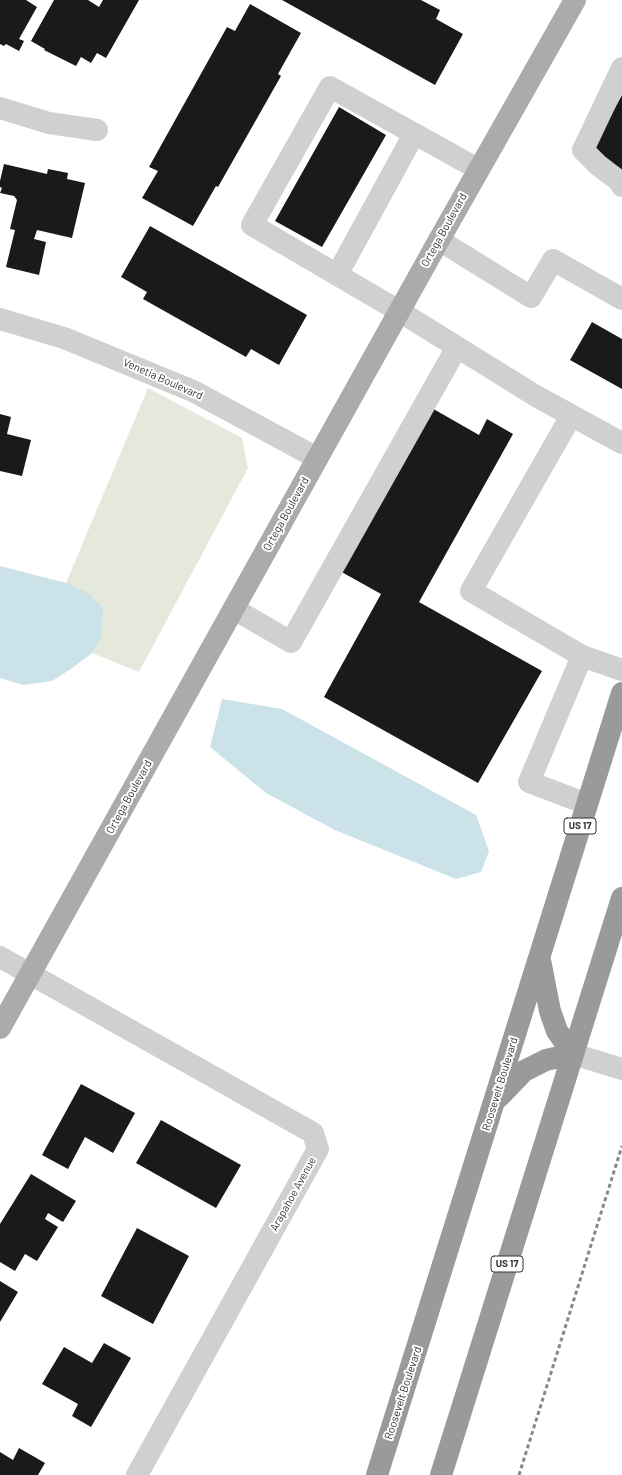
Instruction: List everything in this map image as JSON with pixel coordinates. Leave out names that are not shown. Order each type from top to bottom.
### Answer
[{"type":"highway","name":"Roosevelt Boulevard","points":[[377,1475],[622,693]]},
{"type":"highway","name":"US 17","points":[[441,1475],[622,898]]},
{"type":"highway","points":[[494,1103],[524,1071],[546,1060],[573,1054],[557,1031],[550,1012],[539,958]]},
{"type":"main road","name":"Ortega Boulevard","points":[[0,1028],[438,240],[575,0]]},
{"type":"street","points":[[622,68],[583,150],[622,186]]},
{"type":"street","points":[[478,169],[330,87],[252,225],[399,311],[571,416],[622,443]]},
{"type":"street","points":[[0,108],[49,123],[98,130]]},
{"type":"street","points":[[337,275],[414,134]]},
{"type":"street","points":[[438,240],[531,297],[553,260],[622,299]]},
{"type":"street","name":"Venetia Boulevard","points":[[0,319],[64,338],[193,391],[317,458]]},
{"type":"street","points":[[234,608],[291,642],[457,347]]},
{"type":"street","points":[[571,416],[471,591],[582,656],[622,670]]},
{"type":"street","points":[[582,656],[529,782],[587,804]]},
{"type":"street","name":"Arapahoe Avenue","points":[[0,957],[313,1133],[318,1149],[137,1475]]},
{"type":"street","points":[[573,1054],[622,1069]]},
{"type":"shaded area","points":[[148,388],[242,438],[248,468],[139,672],[92,653],[101,638],[66,583]]},
{"type":"water","points":[[0,566],[66,583],[88,593],[103,608],[101,638],[92,653],[52,681],[23,685],[0,678]]},
{"type":"water","points":[[222,699],[282,709],[476,815],[489,851],[481,872],[456,879],[335,830],[266,793],[210,747]]},
{"type":"building","points":[[0,0],[26,0],[37,7],[19,39],[24,41],[19,51],[6,44],[4,46],[0,44]]},
{"type":"building","points":[[54,0],[88,0],[99,7],[103,0],[139,0],[106,58],[97,53],[91,63],[81,57],[76,66],[44,50],[45,49],[31,41]]},
{"type":"building","points":[[282,0],[421,0],[440,10],[436,19],[463,34],[435,85]]},
{"type":"building","points":[[250,4],[301,33],[278,74],[281,76],[218,187],[216,186],[193,226],[142,198],[158,171],[149,167],[227,27],[235,31]]},
{"type":"building","points":[[622,95],[622,174],[589,155]]},
{"type":"building","points":[[339,107],[386,135],[322,247],[275,221]]},
{"type":"building","points":[[4,164],[47,174],[48,169],[68,173],[67,179],[85,183],[72,238],[37,230],[34,239],[46,242],[39,275],[6,267],[15,230],[10,229],[17,200],[14,196],[0,193],[2,188],[0,187],[0,181]]},
{"type":"building","points":[[150,226],[307,315],[279,365],[251,349],[246,357],[143,299],[147,292],[121,277]]},
{"type":"building","points":[[592,322],[622,339],[622,389],[570,360]]},
{"type":"building","points":[[430,407],[479,435],[487,419],[513,434],[419,602],[542,671],[478,783],[324,697],[381,594],[338,570]]},
{"type":"building","points":[[0,414],[11,417],[7,434],[31,440],[22,476],[0,471]]},
{"type":"building","points":[[81,1084],[135,1113],[113,1153],[85,1137],[68,1169],[42,1155]]},
{"type":"building","points":[[161,1120],[241,1165],[216,1208],[136,1163]]},
{"type":"building","points":[[31,1174],[76,1201],[63,1222],[48,1213],[45,1219],[58,1227],[37,1261],[25,1254],[15,1271],[0,1262],[0,1224]]},
{"type":"building","points":[[137,1228],[189,1256],[153,1324],[101,1296]]},
{"type":"building","points":[[0,1281],[18,1292],[0,1322]]},
{"type":"building","points":[[104,1343],[131,1358],[91,1427],[72,1416],[78,1404],[42,1384],[64,1347],[92,1363]]},
{"type":"building","points":[[19,1448],[45,1463],[38,1475],[0,1475],[0,1452],[13,1460]]},
{"type":"railway","points":[[519,1475],[622,1146]]}]
